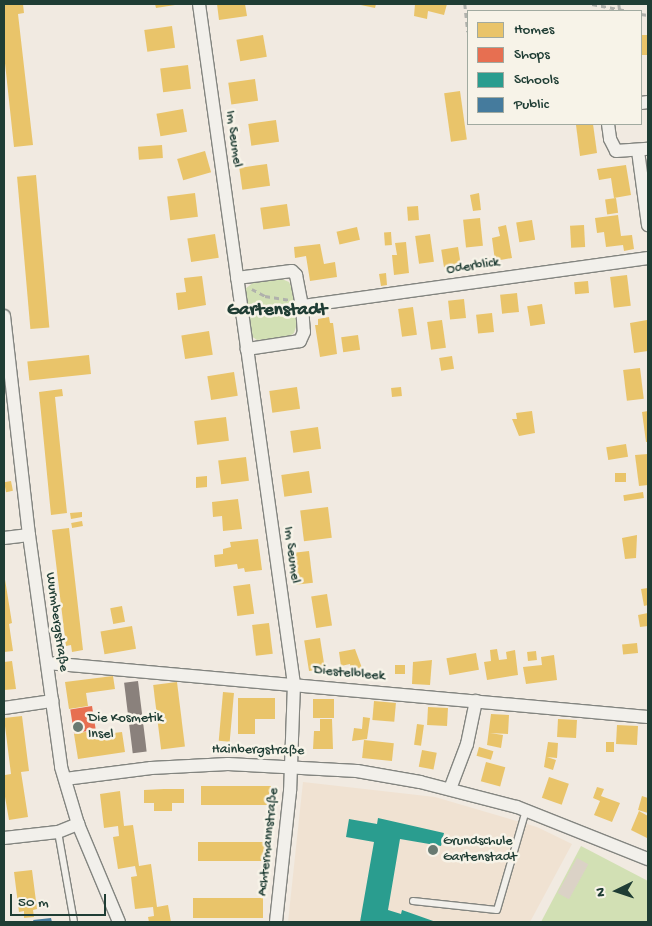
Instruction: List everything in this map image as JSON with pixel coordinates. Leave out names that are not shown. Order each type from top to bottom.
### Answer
[{"type":"street","name":"Im Seumel","points":[[199,4],[294,684],[291,765]]},
{"type":"street","points":[[608,125],[610,140],[616,151],[643,150],[648,225]]},
{"type":"street","name":"Oderblick","points":[[302,306],[648,258]]},
{"type":"street","points":[[237,278],[292,272],[296,275],[302,306],[304,332],[300,341],[247,349]]},
{"type":"street","name":"Wurmbergstraße","points":[[4,316],[8,404],[65,779],[78,824],[119,922]]},
{"type":"street","points":[[4,538],[29,536]]},
{"type":"street","name":"Diestelbleek","points":[[47,663],[648,717]]},
{"type":"street","points":[[4,708],[52,701]]},
{"type":"street","points":[[450,789],[467,744],[476,701]]},
{"type":"street","name":"Hainbergstraße","points":[[65,779],[175,766],[291,765],[366,773],[450,789],[526,810],[648,859]]},
{"type":"street","name":"Achtermannstraße","points":[[276,922],[291,765]]},
{"type":"street","points":[[4,838],[58,832],[78,824]]},
{"type":"lane","points":[[413,901],[497,910],[526,810]]},
{"type":"lane","points":[[58,832],[74,922]]},
{"type":"path","points":[[465,4],[467,23]]},
{"type":"path","points":[[592,4],[620,10],[619,4]]},
{"type":"path","points":[[237,278],[265,296],[294,301],[302,306]]},
{"type":"shaded area","name":"Grundschule Gartenstadt","points":[[303,782],[435,797],[537,827],[572,844],[530,922],[288,922]]},
{"type":"green space","points":[[282,279],[289,282],[292,289],[297,324],[294,333],[287,338],[257,340],[251,336],[245,289],[254,282]]},
{"type":"green space","points":[[581,846],[648,881],[648,922],[541,922]]},
{"type":"building: Homes","points":[[4,4],[23,4],[24,13],[18,14],[33,145],[14,147],[4,54]]},
{"type":"building: Homes","points":[[155,4],[175,4],[175,5],[156,8]]},
{"type":"building: Homes","points":[[217,4],[245,4],[247,16],[219,20]]},
{"type":"building: Homes","points":[[356,4],[376,4],[375,8]]},
{"type":"building: Homes","points":[[415,4],[447,4],[444,15],[428,11],[427,19],[414,16]]},
{"type":"building: Homes","points":[[172,26],[175,48],[147,52],[144,30]]},
{"type":"building: Homes","points":[[263,35],[267,57],[240,61],[236,40]]},
{"type":"building: Homes","points":[[642,35],[648,35],[648,55],[642,55]]},
{"type":"building: Homes","points":[[188,65],[191,89],[163,92],[160,68]]},
{"type":"building: Homes","points":[[255,79],[258,101],[231,105],[228,83]]},
{"type":"building: Homes","points":[[460,91],[467,140],[451,142],[444,93]]},
{"type":"building: Homes","points":[[183,109],[187,132],[160,136],[156,114]]},
{"type":"building: Homes","points":[[276,120],[279,142],[251,146],[248,124]]},
{"type":"building: Homes","points":[[576,125],[593,125],[597,153],[580,156]]},
{"type":"building: Homes","points":[[162,145],[163,158],[139,160],[138,147]]},
{"type":"building: Homes","points":[[205,151],[211,172],[183,180],[177,159]]},
{"type":"building: Homes","points":[[267,164],[270,186],[242,190],[239,168]]},
{"type":"building: Homes","points":[[626,165],[631,195],[614,198],[611,178],[599,180],[597,169]]},
{"type":"building: Homes","points":[[36,175],[49,327],[30,329],[17,177]]},
{"type":"building: Homes","points":[[195,193],[198,217],[170,220],[167,196]]},
{"type":"building: Homes","points":[[479,193],[481,210],[473,211],[470,195]]},
{"type":"building: Homes","points":[[616,198],[618,213],[607,214],[605,200]]},
{"type":"building: Homes","points":[[287,204],[290,226],[263,230],[260,208]]},
{"type":"building: Homes","points":[[418,206],[419,220],[408,221],[407,207]]},
{"type":"building: Homes","points":[[618,215],[621,236],[632,235],[634,249],[624,251],[623,245],[606,247],[604,232],[597,233],[595,218]]},
{"type":"building: Homes","points":[[480,218],[483,246],[466,248],[463,220]]},
{"type":"building: Homes","points":[[532,220],[535,240],[519,242],[516,223]]},
{"type":"building: Homes","points":[[506,225],[512,258],[495,261],[492,238],[500,236],[498,227]]},
{"type":"building: Homes","points":[[584,225],[585,247],[571,248],[570,226]]},
{"type":"building: Homes","points":[[357,227],[360,240],[339,244],[337,232]]},
{"type":"building: Homes","points":[[384,232],[391,232],[392,245],[385,245]]},
{"type":"building: Homes","points":[[215,234],[219,258],[191,262],[187,238]]},
{"type":"building: Homes","points":[[430,234],[434,262],[419,264],[415,236]]},
{"type":"building: Homes","points":[[406,242],[409,273],[394,275],[392,255],[397,255],[395,243]]},
{"type":"building: Homes","points":[[320,244],[324,264],[335,262],[337,277],[310,281],[306,256],[295,258],[294,247]]},
{"type":"building: Homes","points":[[458,247],[461,265],[444,267],[441,250]]},
{"type":"building: Homes","points":[[386,273],[387,285],[381,286],[379,274]]},
{"type":"building: Homes","points":[[627,275],[631,306],[614,308],[610,277]]},
{"type":"building: Homes","points":[[202,276],[206,305],[178,310],[176,293],[186,292],[184,278]]},
{"type":"building: Homes","points":[[588,281],[589,293],[575,294],[574,282]]},
{"type":"building: Homes","points":[[517,293],[519,312],[502,314],[500,295]]},
{"type":"building: Homes","points":[[464,299],[466,318],[450,320],[448,301]]},
{"type":"building: Homes","points":[[542,304],[545,324],[530,326],[527,306]]},
{"type":"building: Homes","points":[[413,307],[417,335],[402,337],[398,309]]},
{"type":"building: Homes","points":[[492,313],[494,332],[478,334],[476,315]]},
{"type":"building: Homes","points":[[329,317],[330,323],[333,323],[337,354],[320,357],[315,325],[318,325],[318,319]]},
{"type":"building: Homes","points":[[442,320],[446,348],[431,350],[427,322]]},
{"type":"building: Homes","points":[[647,320],[648,351],[634,353],[630,323]]},
{"type":"building: Homes","points":[[209,331],[213,355],[185,359],[181,335]]},
{"type":"building: Homes","points":[[358,335],[360,350],[343,352],[341,337]]},
{"type":"building: Homes","points":[[89,355],[91,374],[29,380],[27,361]]},
{"type":"building: Homes","points":[[452,356],[454,369],[441,371],[439,358]]},
{"type":"building: Homes","points":[[640,368],[644,399],[627,401],[623,370]]},
{"type":"building: Homes","points":[[234,372],[238,396],[211,400],[207,376]]},
{"type":"building: Homes","points":[[297,387],[300,409],[272,413],[269,391]]},
{"type":"building: Homes","points":[[401,387],[402,396],[392,397],[391,388]]},
{"type":"building: Homes","points":[[62,389],[63,396],[55,397],[67,513],[51,515],[39,392]]},
{"type":"building: Homes","points":[[532,411],[535,433],[519,436],[512,419],[517,419],[516,413]]},
{"type":"building: Homes","points":[[648,411],[648,442],[646,442],[642,412]]},
{"type":"building: Homes","points":[[226,417],[229,441],[197,445],[194,421]]},
{"type":"building: Homes","points":[[318,427],[321,449],[293,453],[290,431]]},
{"type":"building: Homes","points":[[626,444],[628,457],[608,460],[606,447]]},
{"type":"building: Homes","points":[[648,454],[648,485],[639,486],[635,455]]},
{"type":"building: Homes","points":[[246,457],[249,481],[221,484],[218,460]]},
{"type":"building: Homes","points":[[309,471],[312,493],[284,497],[281,475]]},
{"type":"building: Homes","points":[[615,473],[626,473],[626,482],[615,482]]},
{"type":"building: Homes","points":[[207,476],[207,487],[196,488],[196,477]]},
{"type":"building: Homes","points":[[11,481],[13,491],[6,492],[4,482]]},
{"type":"building: Homes","points":[[643,492],[644,498],[624,501],[623,495]]},
{"type":"building: Homes","points":[[238,499],[242,529],[223,531],[222,516],[213,517],[212,502]]},
{"type":"building: Homes","points":[[328,507],[332,538],[304,541],[300,510]]},
{"type":"building: Homes","points":[[82,512],[82,517],[71,519],[70,513]]},
{"type":"building: Homes","points":[[82,521],[83,526],[72,528],[71,523]]},
{"type":"building: Homes","points":[[69,528],[83,650],[72,652],[71,645],[66,646],[52,530]]},
{"type":"building: Homes","points":[[637,535],[636,558],[625,559],[622,538]]},
{"type":"building: Homes","points":[[258,539],[262,570],[245,572],[244,568],[238,569],[237,564],[215,567],[214,555],[223,554],[223,549],[231,547],[230,542]]},
{"type":"building: Homes","points":[[309,551],[313,583],[296,585],[292,553]]},
{"type":"building: Homes","points":[[4,573],[12,623],[9,624],[13,651],[4,652]]},
{"type":"building: Homes","points":[[250,584],[254,614],[237,616],[233,586]]},
{"type":"building: Homes","points":[[648,588],[648,605],[644,606],[641,589]]},
{"type":"building: Homes","points":[[327,594],[332,626],[316,628],[311,597]]},
{"type":"building: Homes","points":[[122,606],[125,622],[113,624],[110,608]]},
{"type":"building: Homes","points":[[648,613],[648,626],[640,627],[638,615]]},
{"type":"building: Homes","points":[[269,623],[273,654],[256,656],[252,625]]},
{"type":"building: Homes","points":[[132,626],[136,649],[104,654],[100,632]]},
{"type":"building: Homes","points":[[320,638],[325,669],[309,671],[304,641]]},
{"type":"building: Homes","points":[[637,643],[638,653],[623,655],[622,645]]},
{"type":"building: Homes","points":[[355,649],[362,668],[351,670],[350,664],[341,666],[339,652]]},
{"type":"building: Homes","points":[[497,649],[499,660],[507,659],[506,652],[515,650],[518,675],[487,680],[484,662],[491,661],[490,650]]},
{"type":"building: Homes","points":[[536,651],[537,660],[528,661],[527,652]]},
{"type":"building: Homes","points":[[476,653],[479,670],[449,675],[446,658]]},
{"type":"building: Homes","points":[[554,655],[557,680],[526,684],[523,667],[542,665],[541,657]]},
{"type":"building: Homes","points":[[432,660],[430,685],[412,684],[413,662]]},
{"type":"building: Homes","points":[[12,661],[16,689],[4,690],[4,662]]},
{"type":"building: Homes","points":[[395,665],[405,665],[405,674],[395,674]]},
{"type":"building: Homes","points":[[113,676],[115,689],[86,693],[88,706],[69,709],[65,682]]},
{"type":"building: Homes","points":[[177,682],[185,747],[161,749],[153,685]]},
{"type":"building: Homes","points":[[223,692],[234,693],[230,742],[219,741]]},
{"type":"building: Homes","points":[[238,698],[275,698],[275,719],[255,719],[255,734],[238,734]]},
{"type":"building: Homes","points":[[313,699],[334,699],[334,718],[313,718]]},
{"type":"building: Homes","points":[[374,701],[396,703],[394,722],[372,720]]},
{"type":"building: Homes","points":[[428,707],[448,708],[447,726],[427,725]]},
{"type":"building: Homes","points":[[491,714],[509,715],[508,734],[490,733],[503,735],[501,748],[487,745]]},
{"type":"building: Homes","points":[[22,716],[29,771],[21,772],[28,817],[9,820],[4,791],[5,775],[11,774],[4,718]]},
{"type":"building: Homes","points":[[363,717],[370,718],[367,739],[352,741],[354,728],[362,729]]},
{"type":"building: Homes","points":[[320,719],[332,719],[333,749],[313,749],[314,731],[320,731]]},
{"type":"building: Homes","points":[[558,719],[577,720],[576,738],[557,737]]},
{"type":"building: Homes","points":[[417,724],[424,725],[421,746],[414,745]]},
{"type":"building: Homes","points":[[617,725],[638,726],[637,745],[616,744]]},
{"type":"building: Homes","points":[[96,730],[97,735],[122,732],[125,752],[78,759],[74,734]]},
{"type":"building: Homes","points":[[364,740],[394,743],[392,761],[362,758]]},
{"type":"building: Homes","points":[[548,742],[558,743],[557,758],[547,757],[556,760],[553,770],[544,767]]},
{"type":"building: Homes","points":[[606,742],[614,742],[614,752],[606,752]]},
{"type":"building: Homes","points":[[479,747],[493,751],[491,760],[477,756]]},
{"type":"building: Homes","points":[[422,750],[437,753],[433,770],[419,767]]},
{"type":"building: Homes","points":[[486,762],[505,767],[500,786],[481,781]]},
{"type":"building: Homes","points":[[549,777],[569,784],[562,805],[542,798]]},
{"type":"building: Homes","points":[[201,786],[271,786],[271,805],[201,805]]},
{"type":"building: Homes","points":[[597,787],[604,789],[601,796],[620,803],[612,822],[594,815],[600,801],[593,798]]},
{"type":"building: Homes","points":[[184,789],[184,803],[172,803],[172,811],[154,811],[154,803],[144,803],[144,790]]},
{"type":"building: Homes","points":[[120,791],[124,826],[133,825],[139,866],[151,864],[157,907],[168,905],[171,922],[149,922],[148,917],[154,916],[153,907],[135,909],[131,877],[137,876],[135,866],[118,869],[113,837],[119,836],[118,826],[104,828],[100,794]]},
{"type":"building: Homes","points":[[642,796],[648,798],[648,813],[638,810]]},
{"type":"building: Homes","points":[[639,811],[648,816],[647,838],[631,830]]},
{"type":"building: Homes","points":[[198,842],[268,842],[268,861],[198,861]]},
{"type":"building: Homes","points":[[32,870],[37,909],[33,910],[34,917],[24,918],[24,911],[19,912],[14,872]]},
{"type":"building: Homes","points":[[193,898],[263,898],[263,918],[193,918]]},
{"type":"building: Shops","points":[[92,706],[96,730],[74,733],[70,709]]},
{"type":"building: Schools","points":[[378,818],[444,833],[441,846],[400,839],[388,910],[401,914],[402,910],[436,922],[360,922],[374,842],[346,837],[349,819],[377,824]]},
{"type":"building: Public","points":[[51,918],[52,922],[34,922],[33,920]]},
{"type":"building: Industry","points":[[138,681],[147,751],[133,753],[124,683]]},
{"type":"building: Other","points":[[577,858],[588,864],[569,899],[558,893]]},
{"type":"place","name":"Die Kosmetik Insel","points":[[78,727]]},
{"type":"place","name":"Grundschule Gartenstadt","points":[[433,850]]},
{"type":"district","name":"Gartenstadt","points":[[277,311]]}]
